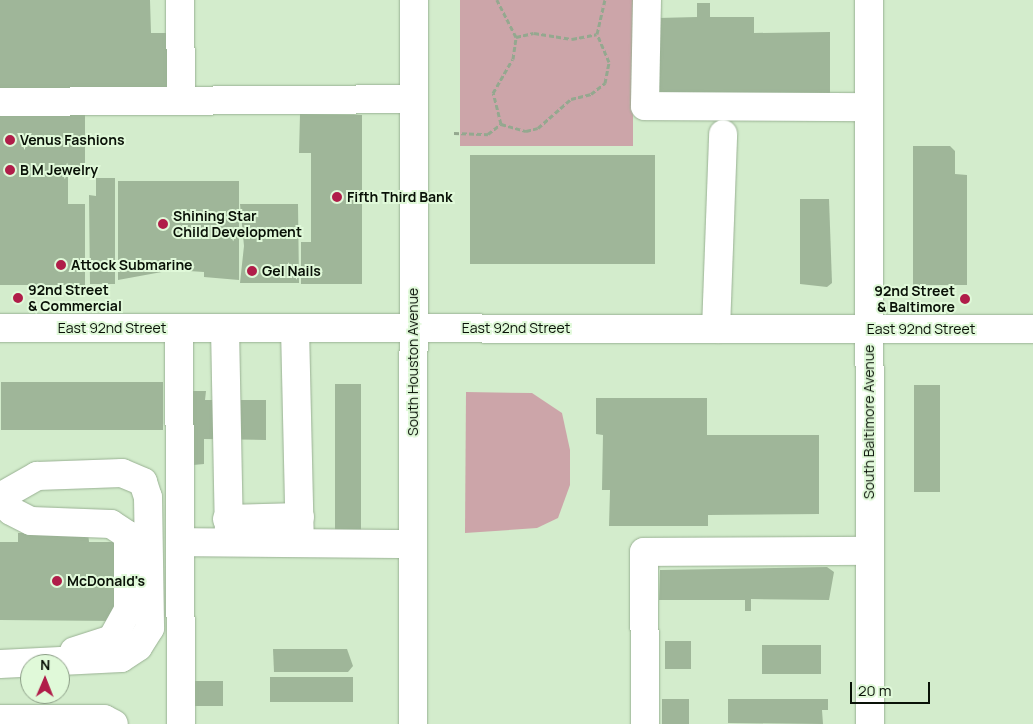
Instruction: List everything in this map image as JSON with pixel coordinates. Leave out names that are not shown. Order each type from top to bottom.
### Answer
[{"type":"street","points":[[180,0],[181,100]]},
{"type":"street","name":"South Houston Avenue","points":[[413,724],[414,0]]},
{"type":"street","points":[[647,0],[644,106],[869,107]]},
{"type":"street","name":"South Baltimore Avenue","points":[[869,0],[870,724]]},
{"type":"street","points":[[0,102],[414,99]]},
{"type":"street","points":[[716,329],[723,134]]},
{"type":"street","name":"East 92nd Street","points":[[0,328],[1033,329]]},
{"type":"street","points":[[178,328],[182,724]]},
{"type":"street","points":[[225,328],[228,531]]},
{"type":"street","points":[[295,328],[300,530]]},
{"type":"street","points":[[66,654],[112,639],[128,610],[128,535],[111,524],[31,521],[10,511],[0,498],[37,476],[127,474],[148,490],[150,628],[146,638],[121,658],[70,661]]},
{"type":"street","points":[[180,542],[228,531],[300,530],[413,544]]},
{"type":"street","points":[[645,724],[644,552],[869,551]]},
{"type":"street","points":[[0,664],[20,663]]},
{"type":"street","points":[[0,719],[104,719],[114,724]]},
{"type":"path","points":[[497,0],[516,37],[513,59],[493,93],[501,124]]},
{"type":"path","points":[[501,124],[526,131],[538,128],[571,99],[591,94],[605,83],[610,62],[597,34],[605,0]]},
{"type":"path","points":[[516,37],[534,33],[572,39],[597,34]]},
{"type":"path","points":[[454,133],[488,134],[501,124]]},
{"type":"shaded area","points":[[460,0],[633,0],[633,146],[460,146]]},
{"type":"shaded area","points":[[466,392],[532,393],[562,413],[570,450],[570,485],[558,518],[537,528],[465,533]]},
{"type":"building","points":[[0,0],[150,0],[151,33],[168,33],[168,87],[0,90]]},
{"type":"building","points":[[697,3],[710,3],[710,17],[754,17],[754,33],[830,32],[830,95],[659,95],[658,18],[697,17]]},
{"type":"building","points":[[0,112],[85,112],[85,173],[68,173],[68,204],[85,204],[85,285],[0,285]]},
{"type":"building","name":"Fifth Third Bank","points":[[300,114],[362,115],[362,284],[301,284],[301,242],[311,242],[311,153],[299,153]]},
{"type":"building","points":[[913,146],[950,146],[955,151],[955,174],[967,175],[967,285],[913,285]]},
{"type":"building","points":[[470,155],[655,155],[655,264],[470,264]]},
{"type":"building","points":[[96,178],[115,178],[115,284],[90,284],[89,195],[96,196]]},
{"type":"building","name":"Shining Star Child Development","points":[[118,181],[239,181],[239,280],[204,277],[204,272],[189,271],[189,267],[118,280]]},
{"type":"building","points":[[800,199],[829,199],[832,283],[827,287],[800,284]]},
{"type":"building","points":[[240,204],[298,204],[299,283],[240,283],[244,246]]},
{"type":"building","points":[[1,382],[163,382],[163,430],[1,430]]},
{"type":"building","points":[[335,384],[361,384],[361,532],[335,532]]},
{"type":"building","points":[[914,385],[940,385],[940,492],[914,492]]},
{"type":"building","points":[[193,391],[206,391],[205,400],[266,400],[266,440],[204,439],[204,464],[193,465]]},
{"type":"building","points":[[596,398],[707,398],[707,435],[819,435],[819,514],[708,515],[708,526],[609,526],[610,490],[602,490],[603,435],[596,434]]},
{"type":"building","name":"McDonald's","points":[[88,532],[89,542],[119,542],[114,552],[118,621],[0,620],[0,542],[18,542],[18,533]]},
{"type":"building","points":[[827,567],[834,572],[829,600],[751,599],[751,611],[745,611],[745,600],[659,600],[660,570]]},
{"type":"building","points":[[665,641],[691,641],[691,669],[665,669]]},
{"type":"building","points":[[762,645],[821,645],[821,674],[762,674]]},
{"type":"building","points":[[273,649],[347,649],[353,666],[348,672],[274,672]]},
{"type":"building","points":[[270,677],[353,677],[353,702],[270,702]]},
{"type":"building","points":[[193,681],[223,681],[223,706],[193,706]]},
{"type":"building","points":[[662,699],[689,699],[689,724],[662,724]]},
{"type":"building","points":[[728,699],[828,699],[828,710],[822,710],[823,724],[728,723]]},
{"type":"place","name":"Venus Fashions","points":[[10,140]]},
{"type":"place","name":"B M Jewelry","points":[[10,170]]},
{"type":"place","name":"Fifth Third Bank","points":[[337,197]]},
{"type":"place","name":"Shining Star Child Development","points":[[163,224]]},
{"type":"place","name":"Attock Submarine","points":[[61,265]]},
{"type":"place","name":"Gel Nails","points":[[252,271]]},
{"type":"place","name":"92nd Street & Commercial","points":[[18,298]]},
{"type":"place","name":"92nd Street & Baltimore","points":[[965,299]]},
{"type":"place","name":"McDonald's","points":[[57,581]]}]
